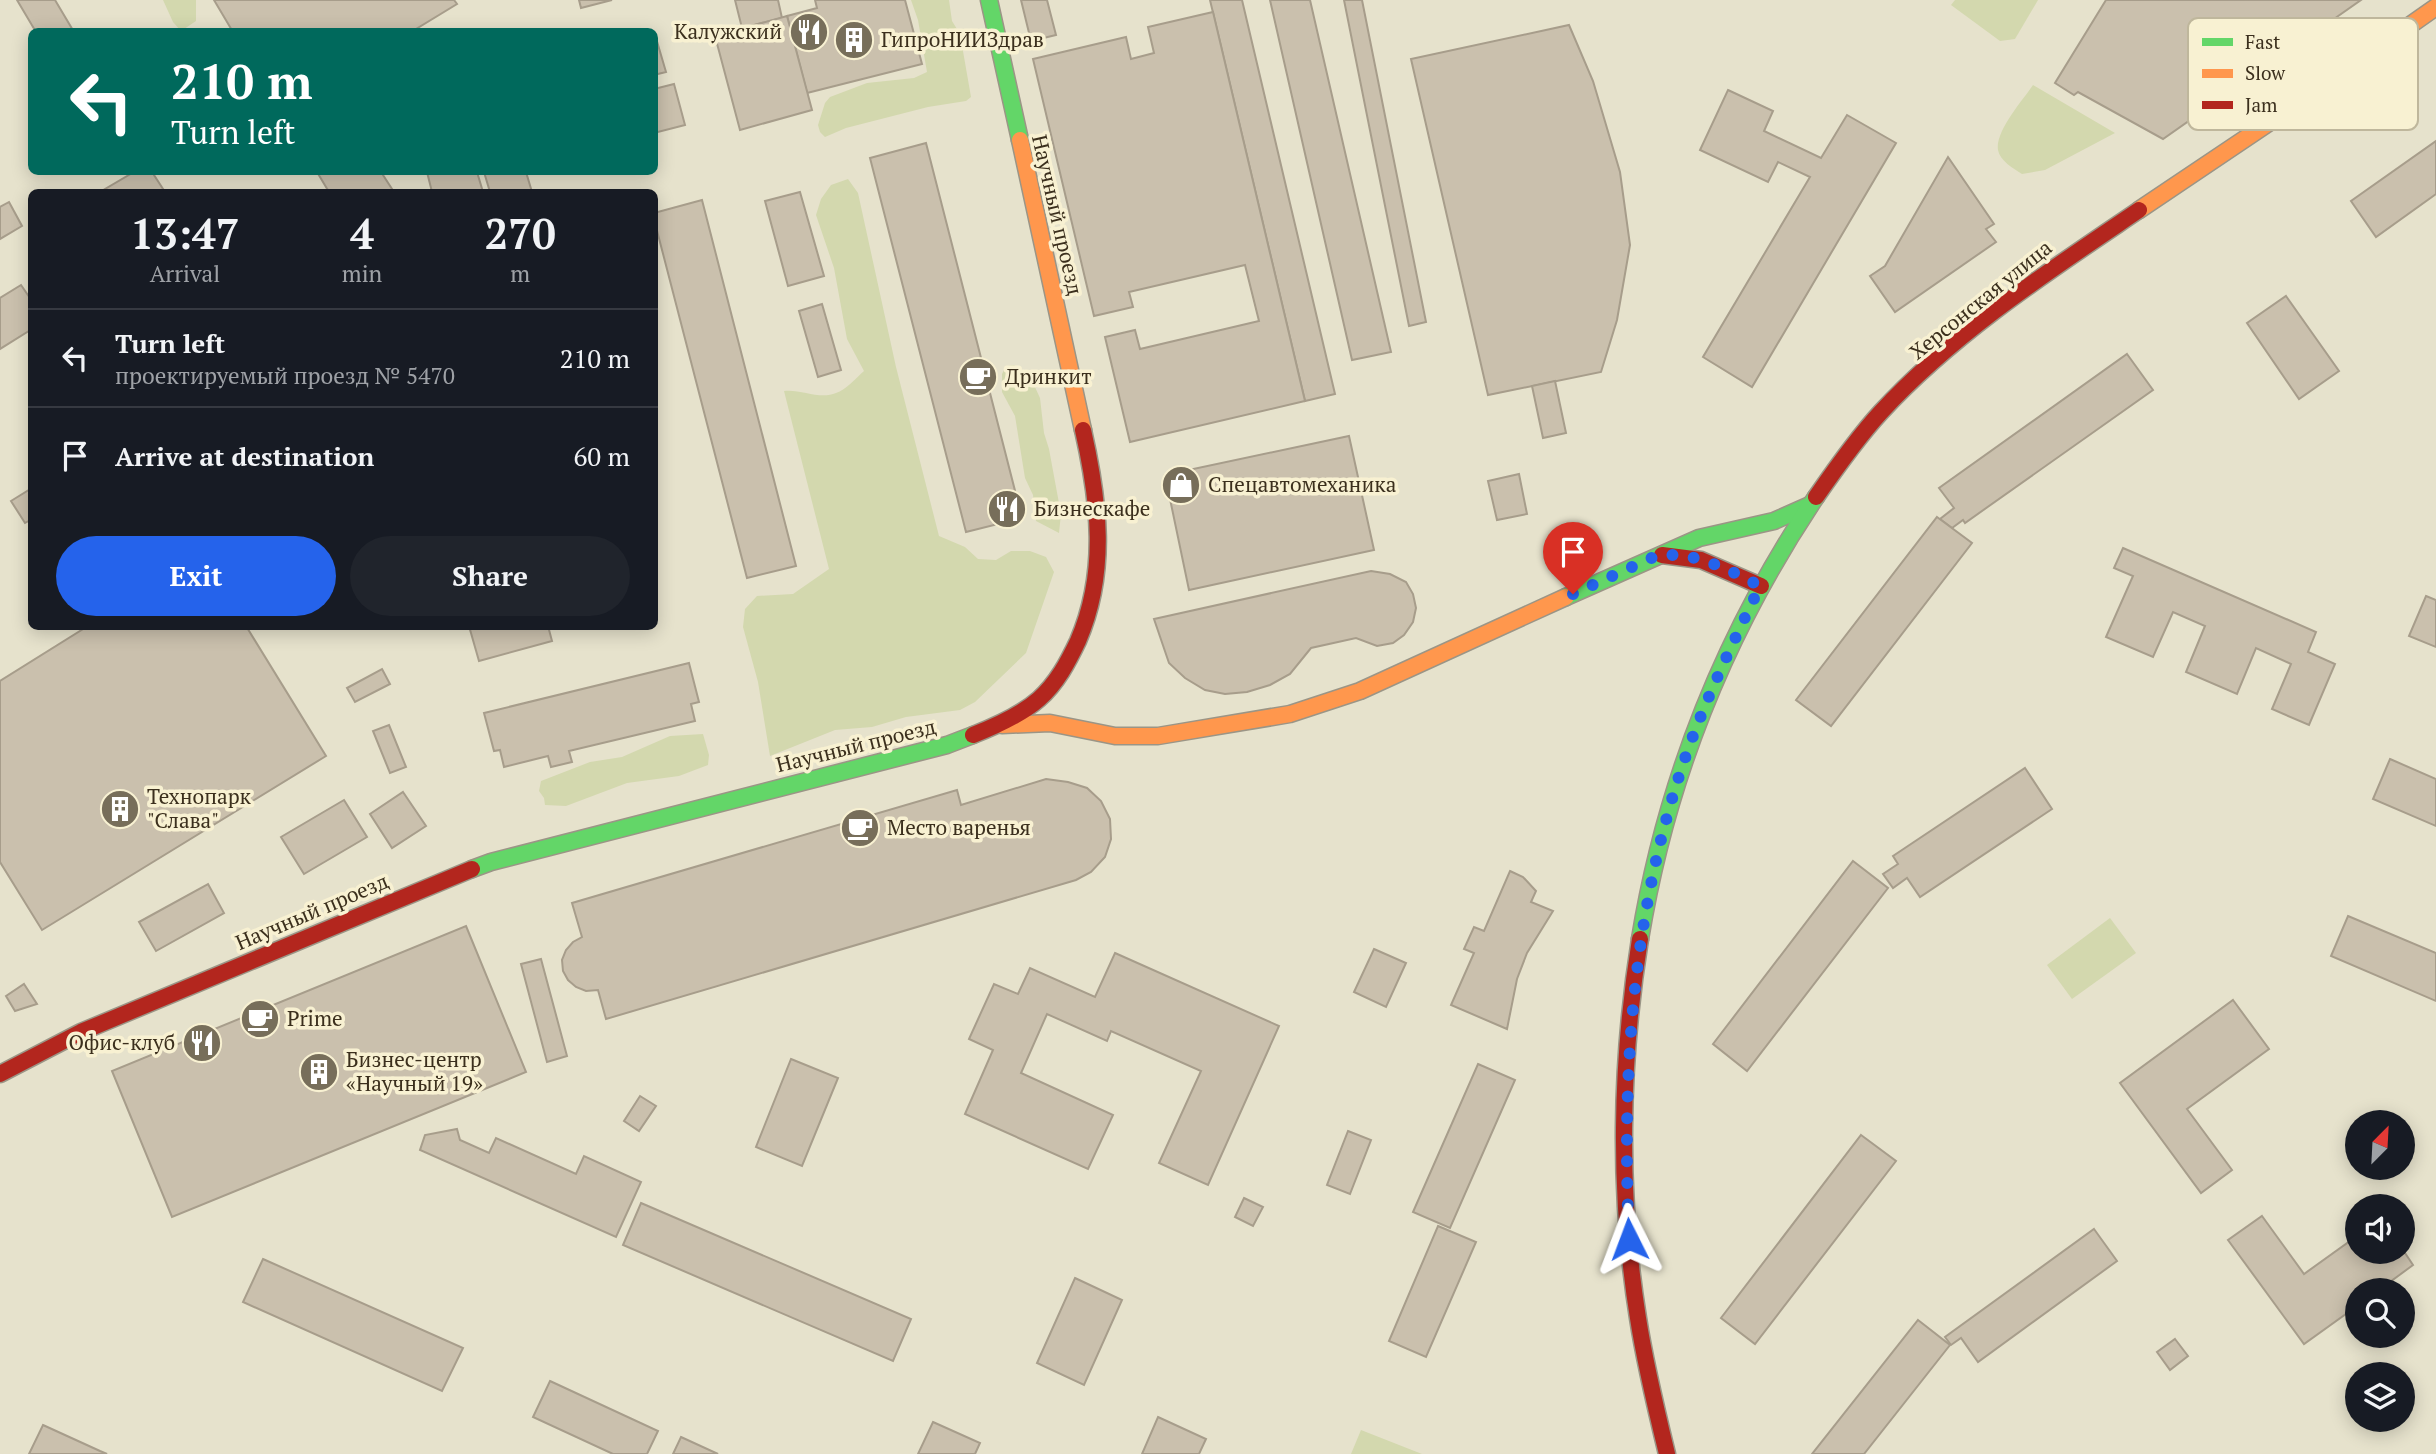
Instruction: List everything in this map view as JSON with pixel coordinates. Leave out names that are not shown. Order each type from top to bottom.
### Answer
[{"type":"street","name":"Научный проезд","points":[[0,1074],[81,1032],[434,883],[491,862],[947,745],[1000,725],[1039,699],[1058,676],[1078,637],[1095,589],[1100,531],[1087,448],[989,0]]},
{"type":"street","name":"Херсонская улица","points":[[2418,19],[2436,7]]},
{"type":"street","name":"Херсонская улица","points":[[1667,1454],[1652,1399],[1629,1239],[1625,1156],[1635,976],[1649,889],[1682,767],[1717,676],[1760,586],[1810,505],[1837,467],[1892,400],[1965,334],[2073,254],[2255,130]]},
{"type":"street","points":[[1000,725],[1050,723],[1115,736],[1158,736],[1290,714],[1360,691],[1699,538],[1774,522],[1810,505]]},
{"type":"street","points":[[1658,555],[1685,555],[1723,567],[1760,586]]},
{"type":"street","points":[[1058,676],[1062,705],[1083,728]]},
{"type":"green space","points":[[163,0],[196,0],[196,21],[186,28],[178,28]]},
{"type":"green space","points":[[911,0],[949,0],[952,21],[960,34],[971,97],[966,101],[928,107],[846,128],[825,137],[818,125],[825,103],[830,97],[867,83],[914,78],[927,72],[918,20]]},
{"type":"green space","points":[[1955,0],[2038,0],[2015,39],[2000,41],[1951,5]]},
{"type":"green space","points":[[2033,85],[2115,133],[2045,170],[2022,174],[2001,158],[1998,142],[2005,125]]},
{"type":"green space","points":[[848,179],[858,193],[896,367],[939,536],[965,547],[978,559],[996,560],[1011,551],[1030,551],[1046,557],[1054,572],[1026,653],[975,702],[960,710],[906,717],[872,727],[835,730],[770,756],[758,682],[743,627],[745,609],[757,596],[793,594],[829,569],[784,391],[830,395],[843,389],[864,371],[847,339],[834,268],[816,215],[821,199],[831,185]]},
{"type":"green space","points":[[1014,365],[1029,374],[1040,398],[1044,433],[1061,514],[1059,533],[1036,521],[1033,495],[1025,478],[1015,416],[1002,392],[1002,374],[1006,366]]},
{"type":"green space","points":[[703,734],[709,755],[708,765],[679,776],[627,783],[566,806],[545,805],[539,791],[541,781],[590,762],[622,757],[670,736]]},
{"type":"green space","points":[[2110,918],[2136,953],[2072,999],[2047,965]]},
{"type":"green space","points":[[1361,1430],[1422,1454],[1351,1454]]},
{"type":"building","points":[[17,0],[55,0],[72,28],[34,28]]},
{"type":"building","points":[[214,0],[454,0],[457,4],[418,28],[231,28]]},
{"type":"building","points":[[579,0],[612,0],[581,8]]},
{"type":"building","points":[[735,0],[778,0],[782,18],[742,28]]},
{"type":"building","name":"ГипроНИИЗдрав","points":[[815,0],[905,0],[922,64],[807,93],[787,16],[817,8]]},
{"type":"building","points":[[1021,0],[1047,0],[1056,35],[1031,41]]},
{"type":"building","points":[[1210,0],[1242,0],[1335,394],[1305,401]]},
{"type":"building","points":[[1270,0],[1310,0],[1391,352],[1352,360]]},
{"type":"building","points":[[1344,0],[1362,0],[1426,322],[1409,326]]},
{"type":"building","points":[[2106,0],[2361,0],[2335,18],[2188,18],[2188,121],[2163,139],[2078,92],[2074,95],[2055,83]]},
{"type":"building","points":[[1213,12],[1305,401],[1130,442],[1105,337],[1135,330],[1140,349],[1259,321],[1245,265],[1129,292],[1133,307],[1094,316],[1033,59],[1126,37],[1131,59],[1154,53],[1148,27]]},
{"type":"building","points":[[787,16],[812,110],[740,130],[715,36]]},
{"type":"building","points":[[1569,25],[1593,81],[1620,172],[1630,245],[1617,320],[1601,372],[1488,395],[1411,59]]},
{"type":"building","points":[[658,45],[666,72],[658,74]]},
{"type":"building","points":[[674,84],[685,125],[658,132],[658,88]]},
{"type":"building","points":[[1728,90],[1773,111],[1764,131],[1821,158],[1847,115],[1896,143],[1752,387],[1703,357],[1810,177],[1778,162],[1768,182],[1700,150]]},
{"type":"building","points":[[2436,141],[2436,194],[2376,237],[2351,201]]},
{"type":"building","points":[[926,143],[1022,518],[966,532],[870,158]]},
{"type":"building","points":[[1948,157],[1994,224],[1986,229],[1996,242],[1895,312],[1870,276],[1885,266]]},
{"type":"building","points":[[129,175],[154,175],[163,189],[105,189]]},
{"type":"building","points":[[319,175],[383,175],[392,189],[327,189]]},
{"type":"building","points":[[428,175],[478,175],[482,189],[431,189]]},
{"type":"building","points":[[485,175],[527,175],[531,189],[489,189]]},
{"type":"building","points":[[800,192],[824,276],[788,286],[765,201]]},
{"type":"building","points":[[702,200],[796,566],[747,578],[658,234],[658,212]]},
{"type":"building","points":[[9,202],[22,226],[0,239],[0,207]]},
{"type":"building","points":[[21,285],[28,295],[28,332],[0,349],[0,298]]},
{"type":"building","points":[[2286,296],[2339,371],[2299,399],[2247,323]]},
{"type":"building","points":[[822,304],[841,370],[818,377],[799,311]]},
{"type":"building","points":[[2127,354],[2153,390],[1965,523],[1963,520],[1952,528],[1940,519],[1954,508],[1939,488]]},
{"type":"building","points":[[1555,381],[1566,433],[1543,438],[1532,386]]},
{"type":"building","points":[[1349,436],[1374,550],[1189,590],[1165,475]]},
{"type":"building","points":[[1519,474],[1527,514],[1497,520],[1488,481]]},
{"type":"building","points":[[28,490],[28,521],[25,523],[11,501]]},
{"type":"building","points":[[1937,517],[1972,543],[1831,726],[1796,700]]},
{"type":"building","points":[[2123,548],[2316,632],[2308,652],[2335,664],[2309,725],[2272,709],[2291,664],[2256,648],[2237,694],[2186,672],[2205,626],[2173,612],[2153,657],[2106,637],[2133,576],[2114,568]]},
{"type":"building","points":[[1371,571],[1390,574],[1406,582],[1413,594],[1416,608],[1413,622],[1404,635],[1393,643],[1377,646],[1356,638],[1311,648],[1290,674],[1270,685],[1247,692],[1225,694],[1205,690],[1185,678],[1169,663],[1154,619]]},
{"type":"building","points":[[2426,596],[2436,600],[2436,647],[2409,636]]},
{"type":"building","name":"Технопарк \"Слава\"","points":[[82,630],[248,630],[326,756],[42,930],[0,862],[0,681]]},
{"type":"building","points":[[470,630],[549,630],[552,641],[479,661]]},
{"type":"building","points":[[689,663],[699,702],[691,704],[695,721],[569,751],[572,762],[551,767],[548,756],[504,767],[500,750],[494,751],[484,713]]},
{"type":"building","points":[[382,669],[390,684],[355,702],[347,688]]},
{"type":"building","points":[[389,725],[406,767],[390,773],[373,731]]},
{"type":"building","points":[[2390,759],[2436,779],[2436,826],[2373,799]]},
{"type":"building","points":[[2025,768],[2052,809],[1920,897],[1907,878],[1893,888],[1883,874],[1898,864],[1893,856]]},
{"type":"building","points":[[1046,779],[1087,788],[1101,801],[1110,819],[1111,839],[1105,857],[1091,872],[1076,880],[606,1019],[598,990],[586,991],[576,987],[563,971],[562,960],[566,950],[582,937],[572,903],[957,790],[961,805]]},
{"type":"building","points":[[403,792],[426,826],[392,848],[370,814]]},
{"type":"building","points":[[344,800],[367,837],[304,874],[281,837]]},
{"type":"building","points":[[1853,861],[1888,888],[1747,1071],[1713,1044]]},
{"type":"building","points":[[1510,871],[1523,877],[1536,891],[1531,902],[1553,911],[1527,953],[1517,979],[1507,1029],[1451,1005],[1474,953],[1464,949],[1474,927],[1484,931]]},
{"type":"building","points":[[208,884],[224,913],[156,951],[139,922]]},
{"type":"building","points":[[2348,916],[2436,953],[2436,1001],[2331,956]]},
{"type":"building","name":"Бизнес-центр «Научный 19»","points":[[466,926],[526,1072],[172,1217],[112,1071]]},
{"type":"building","points":[[1374,949],[1406,963],[1386,1007],[1354,992]]},
{"type":"building","points":[[1115,953],[1279,1026],[1208,1185],[1159,1163],[1201,1071],[1111,1031],[1107,1041],[1047,1014],[1021,1073],[1113,1115],[1088,1169],[965,1114],[993,1050],[969,1039],[994,984],[1018,994],[1030,968],[1095,997]]},
{"type":"building","points":[[541,959],[567,1056],[547,1062],[521,964]]},
{"type":"building","points":[[24,984],[37,1004],[15,1011],[6,996]]},
{"type":"building","points":[[2233,1000],[2269,1049],[2187,1109],[2232,1170],[2201,1193],[2120,1083]]},
{"type":"building","points":[[791,1059],[838,1078],[802,1166],[756,1147]]},
{"type":"building","points":[[1478,1064],[1515,1080],[1450,1228],[1413,1212]]},
{"type":"building","points":[[640,1096],[656,1106],[639,1131],[624,1121]]},
{"type":"building","points":[[457,1129],[460,1140],[489,1153],[496,1138],[576,1174],[584,1156],[641,1182],[616,1237],[420,1150],[425,1135]]},
{"type":"building","points":[[1348,1131],[1371,1140],[1350,1194],[1327,1185]]},
{"type":"building","points":[[1861,1135],[1896,1161],[1755,1344],[1721,1318]]},
{"type":"building","points":[[1244,1198],[1263,1207],[1253,1226],[1235,1217]]},
{"type":"building","points":[[641,1203],[911,1319],[893,1361],[623,1245]]},
{"type":"building","points":[[2262,1216],[2304,1274],[2345,1245],[2345,1264],[2413,1265],[2395,1278],[2345,1278],[2345,1315],[2304,1344],[2228,1240]]},
{"type":"building","points":[[1438,1226],[1476,1242],[1426,1357],[1389,1341]]},
{"type":"building","points":[[2094,1229],[2117,1261],[1978,1362],[1961,1338],[1951,1345],[1945,1337]]},
{"type":"building","points":[[263,1259],[463,1348],[442,1391],[243,1302]]},
{"type":"building","points":[[1075,1278],[1122,1300],[1084,1385],[1037,1363]]},
{"type":"building","points":[[1918,1320],[1950,1345],[1864,1454],[1812,1454]]},
{"type":"building","points":[[2175,1339],[2188,1356],[2170,1370],[2157,1352]]},
{"type":"building","points":[[550,1381],[658,1431],[647,1454],[613,1454],[533,1417]]},
{"type":"building","points":[[1158,1417],[1206,1439],[1199,1454],[1142,1454]]},
{"type":"building","points":[[933,1422],[980,1443],[975,1454],[918,1454]]},
{"type":"building","points":[[43,1425],[100,1451],[107,1454],[29,1454]]},
{"type":"building","points":[[681,1437],[718,1454],[673,1454]]},
{"type":"traffic: fast","points":[[989,0],[1020,140]]},
{"type":"traffic: fast","points":[[1640,939],[1666,822],[1704,709],[1754,600],[1816,497]]},
{"type":"traffic: fast","points":[[1566,597],[1699,538],[1774,521],[1810,505]]},
{"type":"traffic: fast","points":[[472,869],[947,745],[973,735]]},
{"type":"traffic: slow","points":[[2418,20],[2436,7]]},
{"type":"traffic: slow","points":[[2139,210],[2258,130]]},
{"type":"traffic: slow","points":[[1020,140],[1083,430]]},
{"type":"traffic: slow","points":[[1002,725],[1050,723],[1115,736],[1158,736],[1290,714],[1360,691],[1566,597]]},
{"type":"traffic: jam","points":[[1816,497],[1872,422],[1940,355],[2004,304],[2139,210]]},
{"type":"traffic: jam","points":[[973,735],[1032,705],[1057,679],[1078,641],[1094,589],[1098,536],[1093,483],[1083,430]]},
{"type":"traffic: jam","points":[[1662,555],[1701,560],[1761,586]]},
{"type":"traffic: jam","points":[[0,1074],[81,1032],[472,869]]},
{"type":"traffic: jam","points":[[1640,939],[1625,1081],[1627,1224],[1641,1335],[1667,1454]]},
{"type":"place","name":"Калужский","points":[[809,32]]},
{"type":"place","name":"ГипроНИИЗдрав","points":[[854,40]]},
{"type":"place","name":"Дринкит","points":[[978,377]]},
{"type":"place","name":"Спецавтомеханика","points":[[1181,485]]},
{"type":"place","name":"Бизнескафе","points":[[1007,509]]},
{"type":"place","name":"Технопарк \"Слава\"","points":[[120,809]]},
{"type":"place","name":"Место варенья","points":[[860,828]]},
{"type":"place","name":"Prime","points":[[260,1019]]},
{"type":"place","name":"Офис-клуб","points":[[202,1043]]},
{"type":"place","name":"Бизнес-центр «Научный 19»","points":[[319,1072]]},
{"type":"route","points":[[1573,594],[1658,555],[1685,555],[1723,567],[1760,586],[1717,676],[1692,737],[1649,889],[1635,976],[1629,1058],[1625,1156],[1629,1239]]}]
